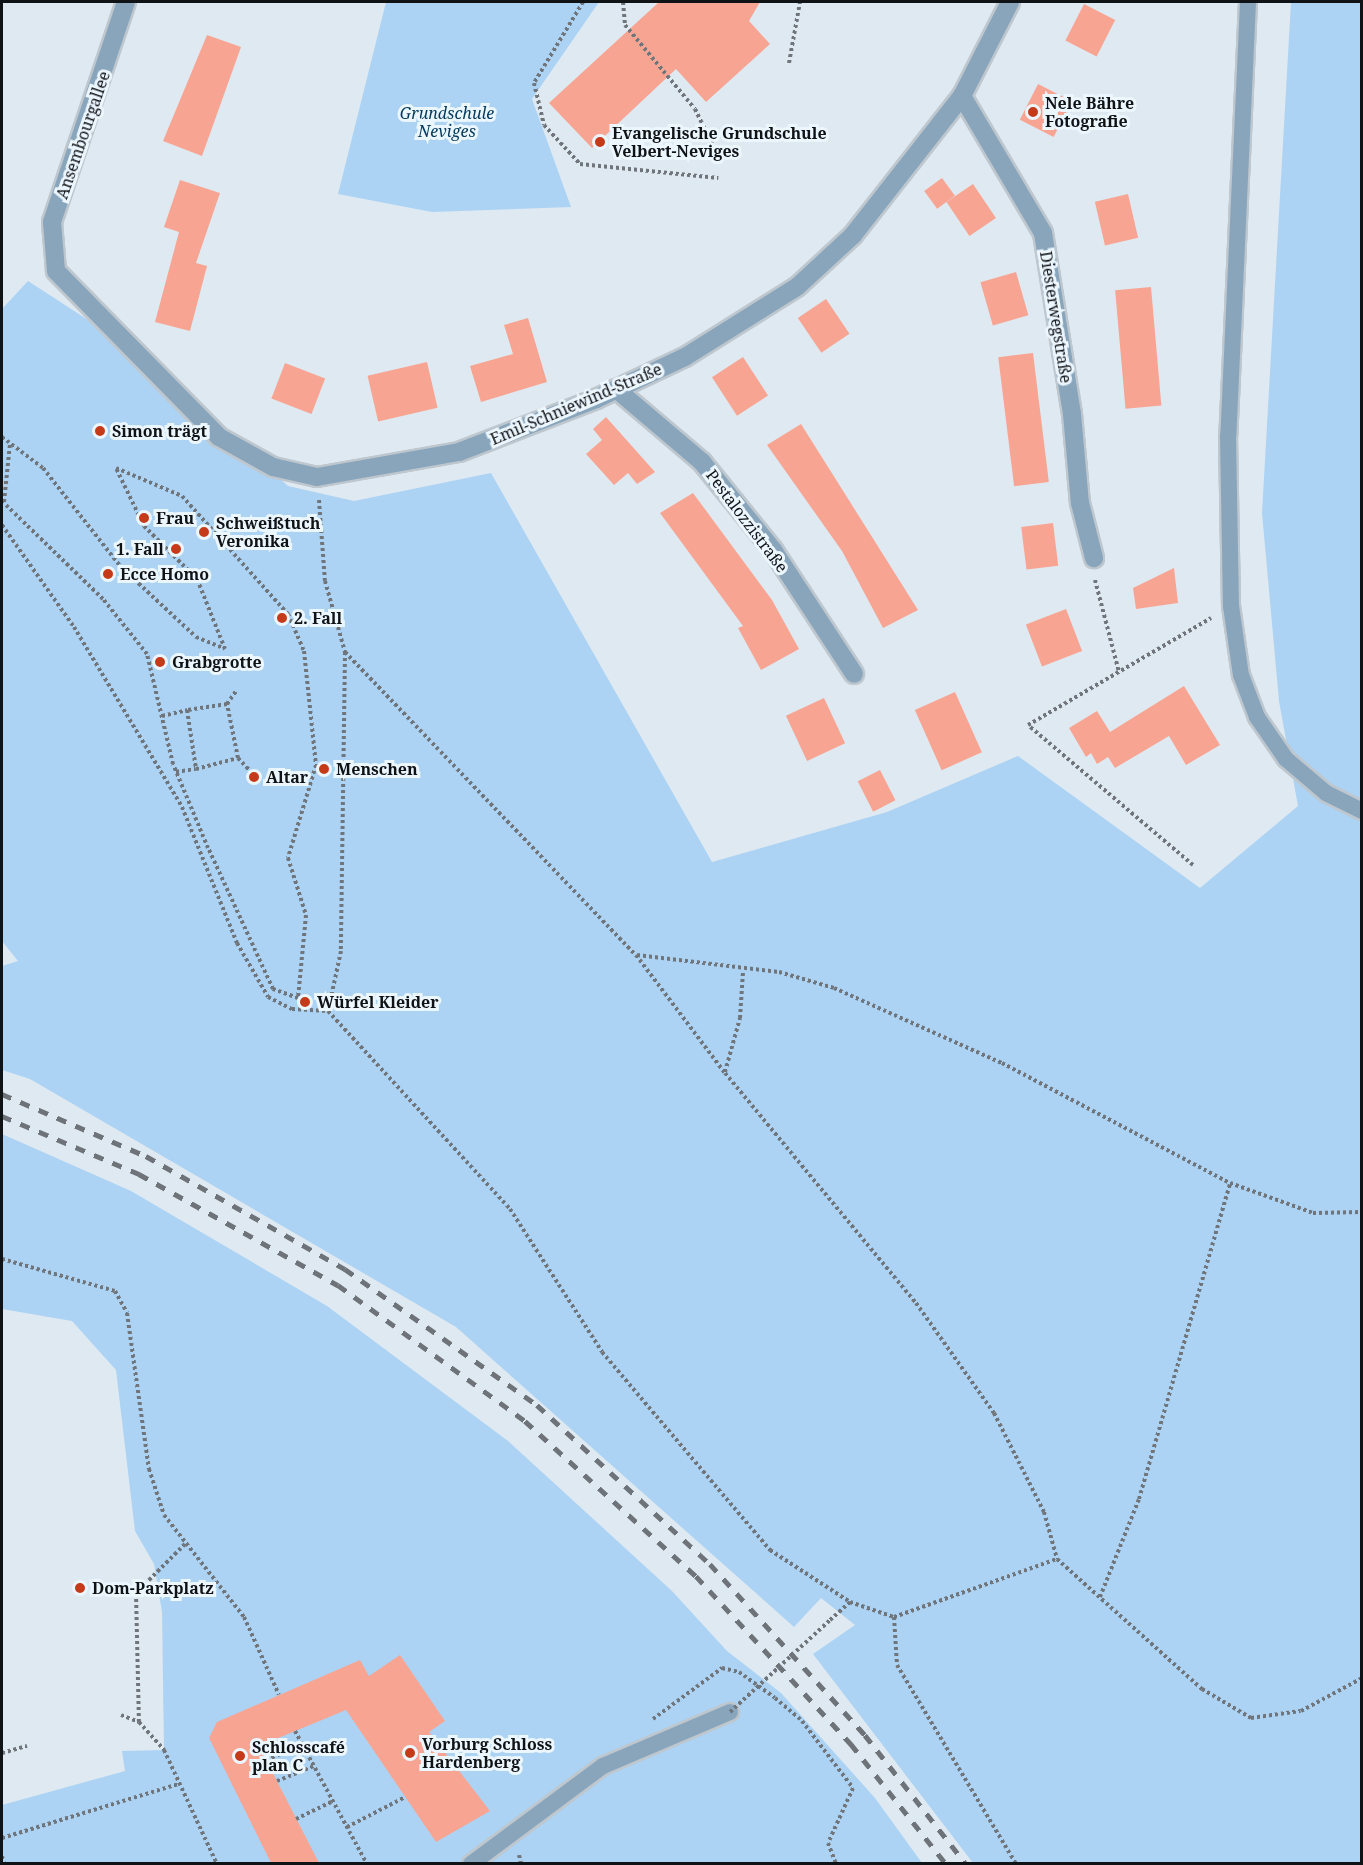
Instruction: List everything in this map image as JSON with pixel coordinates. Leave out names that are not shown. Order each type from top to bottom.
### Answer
[{"type":"street","name":"Ansembourgallee","points":[[56,271],[52,222],[126,2]]},
{"type":"street","name":"Emil-Schniewind-Straße","points":[[56,271],[219,437],[273,467],[317,477],[459,452],[616,389],[685,357],[798,286],[853,235],[962,96],[1010,2]]},
{"type":"street","name":"Diesterwegstraße","points":[[962,96],[1043,233],[1072,414],[1080,503],[1094,558]]},
{"type":"street","name":"Pestalozzistraße","points":[[616,389],[702,462],[773,550],[854,674]]},
{"type":"lane","points":[[1248,2],[1228,436],[1231,606],[1241,675],[1257,717],[1286,759],[1326,793],[1362,811]]},
{"type":"lane","points":[[471,1863],[603,1766],[730,1713]]},
{"type":"path","points":[[583,2],[534,83],[544,125],[580,164],[718,178]]},
{"type":"path","points":[[623,2],[625,25],[695,108],[714,148]]},
{"type":"path","points":[[789,63],[800,2]]},
{"type":"path","points":[[2,437],[43,468],[121,567],[196,637],[225,649],[197,579],[144,526],[116,468],[182,496],[288,614],[304,651],[316,765],[288,858],[306,915],[298,998],[273,989],[176,772],[147,654],[96,591],[3,502],[10,444]]},
{"type":"path","points":[[317,477],[325,581],[345,652],[341,951],[328,1011]]},
{"type":"path","points":[[2,525],[74,627],[182,807],[237,943],[268,997],[292,1009],[328,1011],[510,1209],[602,1352],[743,1521],[770,1550],[850,1602],[894,1617],[1057,1559]]},
{"type":"path","points":[[1094,558],[1096,601],[1119,672]]},
{"type":"path","points":[[1193,865],[1028,725],[1231,606]]},
{"type":"path","points":[[345,652],[636,955],[725,1073],[916,1303],[994,1413],[1044,1512],[1057,1559],[1202,1689],[1251,1718],[1301,1710],[1362,1678]]},
{"type":"path","points":[[162,716],[227,704],[236,692]]},
{"type":"path","points":[[227,704],[238,758],[249,770]]},
{"type":"path","points":[[187,710],[196,769]]},
{"type":"path","points":[[176,772],[238,758]]},
{"type":"path","points":[[636,955],[743,971],[779,972],[834,988],[1002,1062],[1230,1183],[1313,1213],[1362,1212]]},
{"type":"path","points":[[725,1073],[740,1018],[743,971]]},
{"type":"path","points":[[1100,1597],[1139,1499],[1230,1183]]},
{"type":"path","points":[[2,1259],[115,1291],[132,1343],[148,1469],[164,1515],[244,1617],[279,1695]]},
{"type":"path","points":[[139,1722],[136,1593],[186,1544]]},
{"type":"path","points":[[730,1713],[850,1602]]},
{"type":"path","points":[[894,1617],[897,1665],[1016,1863]]},
{"type":"path","points":[[649,1722],[722,1668],[739,1672],[775,1698],[802,1721],[853,1788],[828,1843],[836,1863]]},
{"type":"path","points":[[122,1715],[139,1722],[164,1750],[217,1863]]},
{"type":"path","points":[[296,1731],[367,1863]]},
{"type":"path","points":[[266,1760],[303,1745]]},
{"type":"path","points":[[2,1753],[27,1746]]},
{"type":"path","points":[[277,1781],[314,1766]]},
{"type":"path","points":[[2,1838],[179,1784]]},
{"type":"path","points":[[347,1827],[405,1797]]},
{"type":"path","points":[[296,1819],[333,1801]]},
{"type":"path","points":[[2,1856],[4,1863]]},
{"type":"green space","name":"Grundschule Neviges","points":[[386,2],[599,2],[532,99],[571,207],[432,212],[338,194]]},
{"type":"green space","points":[[1291,2],[1361,2],[1361,1863],[973,1863],[813,1654],[855,1625],[821,1598],[794,1627],[456,1327],[30,1079],[2,1070],[2,966],[18,961],[2,941],[2,309],[28,281],[142,355],[288,486],[354,501],[491,473],[712,862],[887,812],[1018,756],[1200,888],[1298,806],[1279,701],[1262,513]]},
{"type":"green space","points":[[2,1134],[131,1191],[327,1306],[508,1441],[672,1591],[727,1651],[781,1693],[875,1798],[922,1863],[2,1863],[2,1805],[125,1771],[122,1751],[164,1750],[162,1612],[154,1564],[135,1531],[116,1370],[72,1321],[2,1309]]},
{"type":"building","points":[[659,2],[760,2],[749,21],[770,44],[706,102],[676,69],[592,148],[549,103]]},
{"type":"building","points":[[1084,4],[1115,20],[1097,56],[1065,41]]},
{"type":"building","points":[[207,35],[241,47],[202,156],[163,141]]},
{"type":"building","points":[[1038,84],[1072,101],[1054,137],[1020,120]]},
{"type":"building","points":[[942,178],[955,196],[937,209],[924,191]]},
{"type":"building","points":[[180,180],[220,193],[196,263],[207,266],[190,331],[155,322],[179,232],[164,227]]},
{"type":"building","points":[[973,184],[996,218],[969,236],[946,202]]},
{"type":"building","points":[[1128,194],[1138,238],[1105,245],[1095,202]]},
{"type":"building","points":[[1016,272],[1028,315],[993,325],[980,282]]},
{"type":"building","points":[[1151,287],[1161,406],[1126,409],[1115,290]]},
{"type":"building","points":[[826,299],[849,334],[821,353],[798,318]]},
{"type":"building","points":[[528,318],[547,382],[481,402],[470,366],[513,354],[504,325]]},
{"type":"building","points":[[1033,353],[1049,482],[1014,486],[998,357]]},
{"type":"building","points":[[743,357],[768,396],[737,416],[712,377]]},
{"type":"building","points":[[427,362],[438,408],[378,422],[368,376]]},
{"type":"building","points":[[285,363],[325,378],[312,414],[271,398]]},
{"type":"building","points":[[606,417],[655,472],[637,484],[628,473],[614,485],[586,454],[602,440],[593,429]]},
{"type":"building","points":[[801,424],[918,610],[883,628],[842,551],[767,445]]},
{"type":"building","points":[[693,493],[772,600],[799,649],[761,670],[738,628],[743,626],[660,513]]},
{"type":"building","points":[[1053,523],[1058,566],[1026,570],[1021,527]]},
{"type":"building","points":[[1174,568],[1178,603],[1136,609],[1133,588]]},
{"type":"building","points":[[1066,609],[1082,651],[1042,666],[1026,624]]},
{"type":"building","points":[[1184,686],[1220,745],[1186,765],[1169,736],[1115,768],[1108,757],[1097,764],[1091,753],[1086,757],[1069,728],[1097,711],[1110,732]]},
{"type":"building","points":[[955,692],[982,752],[942,770],[915,710]]},
{"type":"building","points":[[824,698],[845,743],[807,761],[786,716]]},
{"type":"building","points":[[880,770],[895,800],[873,812],[858,781]]},
{"type":"building","name":"Vorburg Schloss Hardenberg","points":[[400,1655],[445,1721],[429,1732],[490,1811],[436,1842],[346,1710],[259,1746],[319,1863],[271,1863],[209,1738],[217,1722],[360,1660],[369,1676]]},
{"type":"railway","points":[[2,1094],[146,1156],[345,1269],[537,1405],[710,1564],[865,1735],[966,1864]]},
{"type":"railway","points":[[2,1116],[139,1174],[338,1285],[525,1421],[696,1576],[851,1744],[946,1864]]},
{"type":"place","name":"Nele Bähre Fotografie","points":[[1033,112]]},
{"type":"place","name":"Evangelische Grundschule Velbert-Neviges","points":[[600,142]]},
{"type":"place","name":"Simon trägt","points":[[100,431]]},
{"type":"place","name":"Frau","points":[[144,518]]},
{"type":"place","name":"Schweißtuch Veronika","points":[[204,532]]},
{"type":"place","name":"1. Fall","points":[[176,549]]},
{"type":"place","name":"Ecce Homo","points":[[108,574]]},
{"type":"place","name":"2. Fall","points":[[282,618]]},
{"type":"place","name":"Grabgrotte","points":[[160,662]]},
{"type":"place","name":"Menschen","points":[[324,769]]},
{"type":"place","name":"Altar","points":[[254,777]]},
{"type":"place","name":"Würfel Kleider","points":[[305,1002]]},
{"type":"place","name":"Dom-Parkplatz","points":[[80,1588]]},
{"type":"place","name":"Vorburg Schloss Hardenberg","points":[[410,1753]]},
{"type":"place","name":"Schlosscafé plan C","points":[[240,1756]]}]
